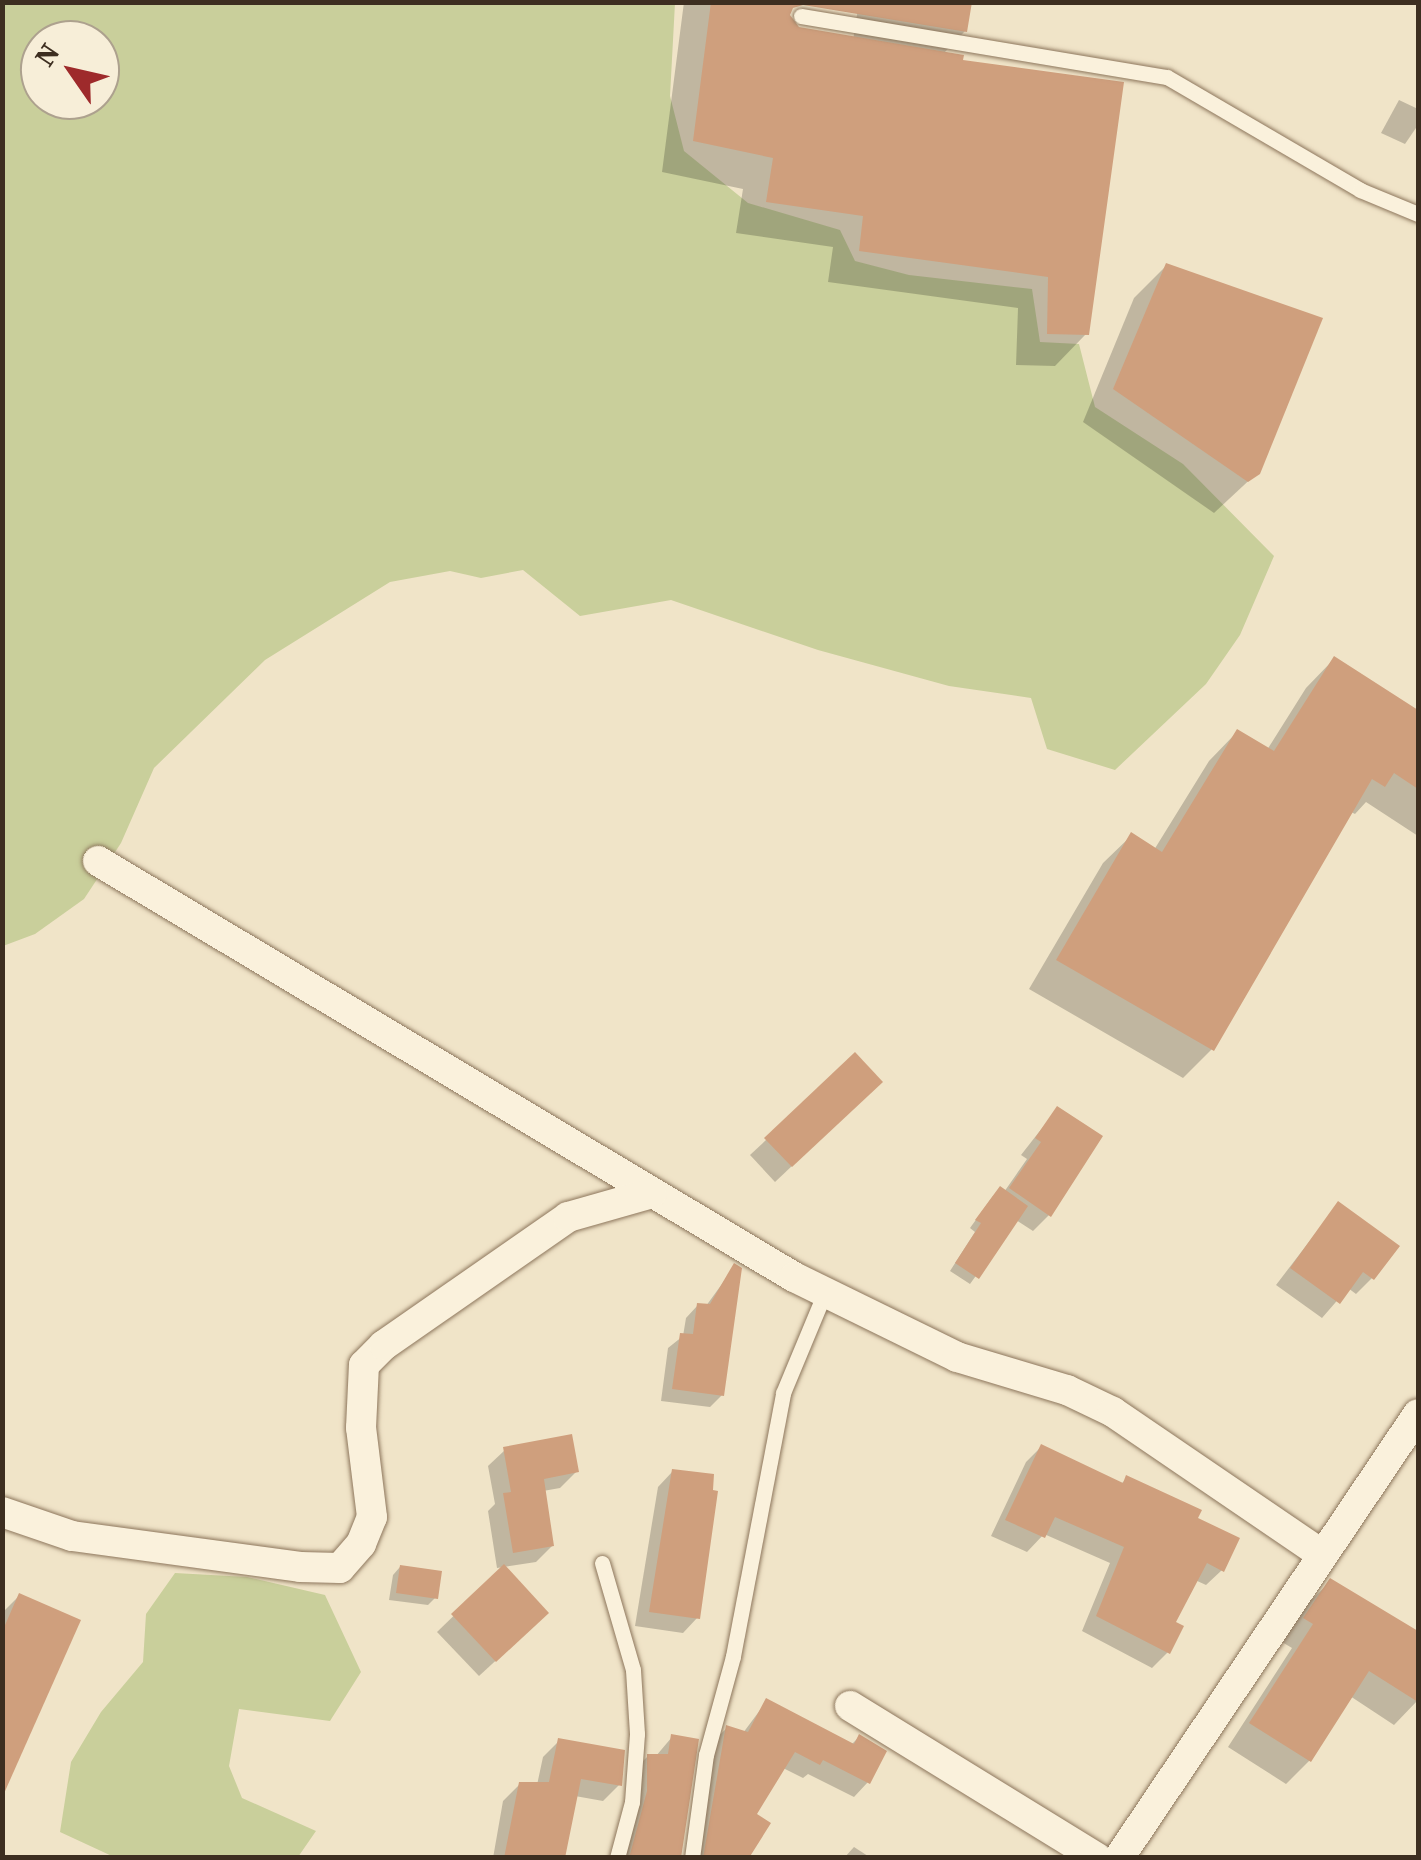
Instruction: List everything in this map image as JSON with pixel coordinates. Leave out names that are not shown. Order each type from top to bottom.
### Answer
[{"type":"street","points":[[98,861],[652,1193],[825,1292],[956,1357],[1067,1390],[1113,1412],[1320,1554]]},
{"type":"street","points":[[2,1512],[72,1536],[300,1567],[340,1568],[361,1544],[372,1517],[361,1428],[364,1365],[384,1344],[568,1218],[652,1193]]},
{"type":"street","points":[[1119,1858],[1320,1554],[1418,1414]]},
{"type":"street","points":[[850,1706],[1097,1858]]},
{"type":"lane","points":[[801,16],[1167,77],[1360,190],[1418,214]]},
{"type":"lane","points":[[692,1858],[706,1755],[733,1656],[782,1393],[825,1292]]},
{"type":"lane","points":[[602,1563],[633,1670],[637,1734],[632,1802],[617,1858]]},
{"type":"green space","points":[[2,3],[675,3],[670,96],[684,151],[748,203],[840,230],[855,261],[909,275],[1032,289],[1040,342],[1079,344],[1095,407],[1183,464],[1274,556],[1240,635],[1206,684],[1115,770],[1047,749],[1031,698],[949,686],[818,650],[671,600],[580,616],[523,570],[481,578],[450,571],[390,582],[265,660],[154,768],[121,843],[84,899],[35,934],[3,946]]},
{"type":"green space","points":[[175,1573],[247,1577],[325,1595],[361,1672],[330,1721],[239,1709],[229,1766],[242,1798],[316,1831],[298,1857],[114,1857],[60,1832],[71,1762],[101,1712],[143,1662],[146,1614]]},
{"type":"building","points":[[711,2],[972,2],[967,32],[803,5],[793,8],[790,15],[799,27],[964,55],[963,60],[1124,82],[1089,335],[1047,334],[1048,277],[859,251],[863,216],[766,202],[773,158],[693,141]]},
{"type":"building","points":[[1166,263],[1323,318],[1260,474],[1248,482],[1113,389]]},
{"type":"building","points":[[1334,656],[1418,710],[1418,789],[1394,773],[1385,787],[1372,779],[1214,1051],[1056,960],[1131,832],[1162,852],[1237,729],[1274,751]]},
{"type":"building","points":[[855,1052],[883,1082],[792,1167],[764,1138]]},
{"type":"building","points":[[1057,1106],[1103,1136],[1051,1217],[1009,1188],[1041,1142],[1035,1138]]},
{"type":"building","points":[[1000,1186],[1028,1206],[979,1279],[955,1263],[981,1223],[975,1220]]},
{"type":"building","points":[[1338,1201],[1400,1246],[1374,1280],[1363,1272],[1340,1304],[1290,1268]]},
{"type":"building","points":[[734,1263],[742,1268],[724,1396],[672,1389],[680,1333],[693,1334],[697,1303],[710,1304]]},
{"type":"building","points":[[572,1434],[579,1472],[544,1479],[554,1546],[513,1553],[503,1493],[511,1492],[503,1447]]},
{"type":"building","points":[[1041,1444],[1123,1483],[1126,1475],[1202,1510],[1198,1518],[1240,1538],[1224,1572],[1207,1563],[1176,1622],[1184,1626],[1170,1654],[1096,1616],[1124,1547],[1055,1517],[1045,1538],[1005,1520]]},
{"type":"building","points":[[672,1469],[714,1474],[713,1490],[718,1491],[700,1619],[649,1612]]},
{"type":"building","points":[[504,1564],[549,1613],[496,1662],[451,1614]]},
{"type":"building","points":[[400,1565],[442,1571],[438,1599],[396,1593]]},
{"type":"building","points":[[1330,1578],[1418,1631],[1418,1702],[1369,1671],[1311,1762],[1249,1723],[1313,1624],[1303,1618]]},
{"type":"building","points":[[19,1593],[81,1620],[2,1798],[2,1632]]},
{"type":"building","points":[[766,1698],[854,1744],[859,1734],[887,1751],[870,1784],[823,1760],[820,1765],[795,1752],[757,1814],[771,1823],[749,1858],[703,1858],[726,1725],[748,1732]]},
{"type":"building","points":[[671,1734],[699,1739],[681,1858],[629,1858],[647,1791],[647,1754],[668,1754]]},
{"type":"building","points":[[558,1738],[625,1750],[622,1786],[581,1779],[565,1858],[504,1858],[519,1782],[549,1782]]}]
